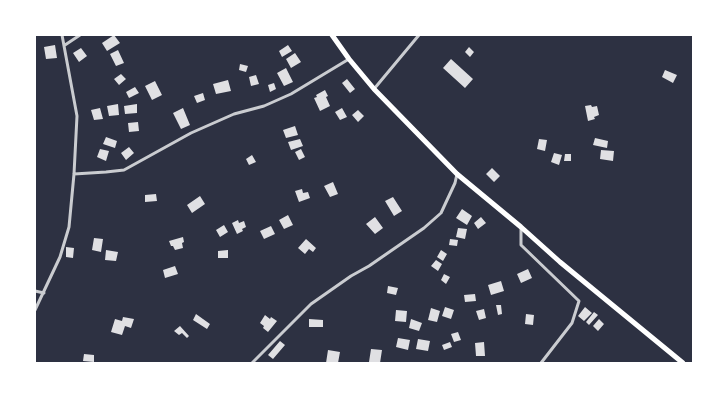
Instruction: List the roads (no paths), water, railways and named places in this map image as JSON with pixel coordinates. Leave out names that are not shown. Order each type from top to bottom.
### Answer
[{"type":"highway","points":[[332,35],[349,59],[374,89],[457,174],[522,227],[560,262],[683,363]]},
{"type":"street","points":[[35,310],[60,257],[69,227],[77,116],[62,35]]},
{"type":"street","points":[[65,45],[80,35]]},
{"type":"street","points":[[374,89],[419,35]]},
{"type":"street","points":[[74,174],[124,170],[191,133],[234,114],[264,106],[291,94],[349,59]]},
{"type":"street","points":[[252,363],[311,304],[424,228],[441,213],[455,183],[457,174]]},
{"type":"street","points":[[522,227],[521,245],[579,301],[572,323],[541,363]]},
{"type":"street","points":[[35,291],[44,293]]}]
